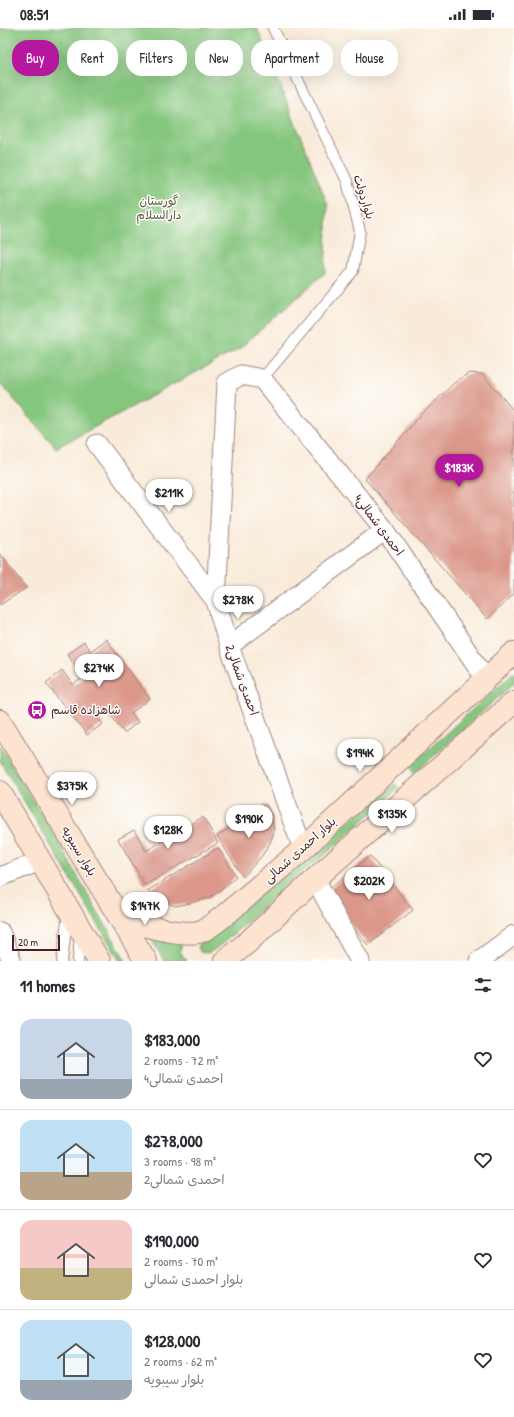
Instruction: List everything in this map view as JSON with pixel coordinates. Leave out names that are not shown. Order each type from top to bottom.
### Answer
[{"type":"main road","name":"بلوار احمدی شمالی","points":[[114,908],[136,922],[151,927],[187,933],[200,931],[225,915],[303,849],[514,653]]},
{"type":"main road","points":[[225,961],[245,952],[315,879],[514,702]]},
{"type":"main road","name":"بلوار سیبویه","points":[[0,721],[146,961]]},
{"type":"main road","points":[[0,792],[99,961]]},
{"type":"street","name":"2احمدی شمالی","points":[[262,379],[241,375],[228,384],[216,601],[229,646],[303,849]]},
{"type":"street","name":"4احمدی شمالی","points":[[262,379],[384,530],[486,679]]},
{"type":"street","points":[[97,444],[216,601]]},
{"type":"street","points":[[229,646],[384,530]]},
{"type":"street","points":[[0,877],[40,861]]},
{"type":"street","points":[[315,879],[360,961]]},
{"type":"street","points":[[0,932],[11,959]]},
{"type":"street","points":[[479,961],[514,936]]},
{"type":"lane","name":"بلواردولت","points":[[262,379],[353,271],[360,231],[347,181],[273,28]]},
{"type":"lane","points":[[62,961],[69,910]]},
{"type":"lane","points":[[78,961],[80,929]]},
{"type":"green space","name":"گورستان دارالسلام","points":[[0,28],[257,28],[262,40],[251,40],[251,76],[276,76],[328,205],[325,273],[239,349],[56,448],[0,383]]},
{"type":"green space","points":[[514,672],[514,683],[414,774],[410,766]]},
{"type":"green space","points":[[0,745],[53,833],[126,961],[120,961],[0,761]]},
{"type":"green space","points":[[395,784],[399,788],[327,853],[284,886],[245,924],[217,948],[208,953],[200,952],[198,946],[199,943]]},
{"type":"green space","points":[[147,932],[183,937],[180,952],[187,961],[164,961]]},
{"type":"building","points":[[469,373],[482,374],[514,411],[514,594],[487,619],[365,479],[417,419],[454,383]]},
{"type":"building","points":[[0,554],[26,588],[0,605]]},
{"type":"building","points":[[106,639],[150,699],[131,713],[138,722],[124,733],[105,708],[95,715],[103,724],[87,735],[46,683],[62,670],[73,685],[84,677],[67,654],[84,642],[90,651]]},
{"type":"building","points":[[266,804],[272,816],[274,832],[270,843],[261,857],[243,877],[217,836]]},
{"type":"building","points":[[203,817],[218,843],[145,885],[118,839],[134,830],[146,851]]},
{"type":"building","points":[[218,848],[236,876],[226,886],[209,898],[175,906],[155,898],[147,891]]},
{"type":"building","points":[[370,856],[413,910],[368,945],[325,892]]},
{"type":"place","name":"شاهزاده قاسم","points":[[37,710]]}]
